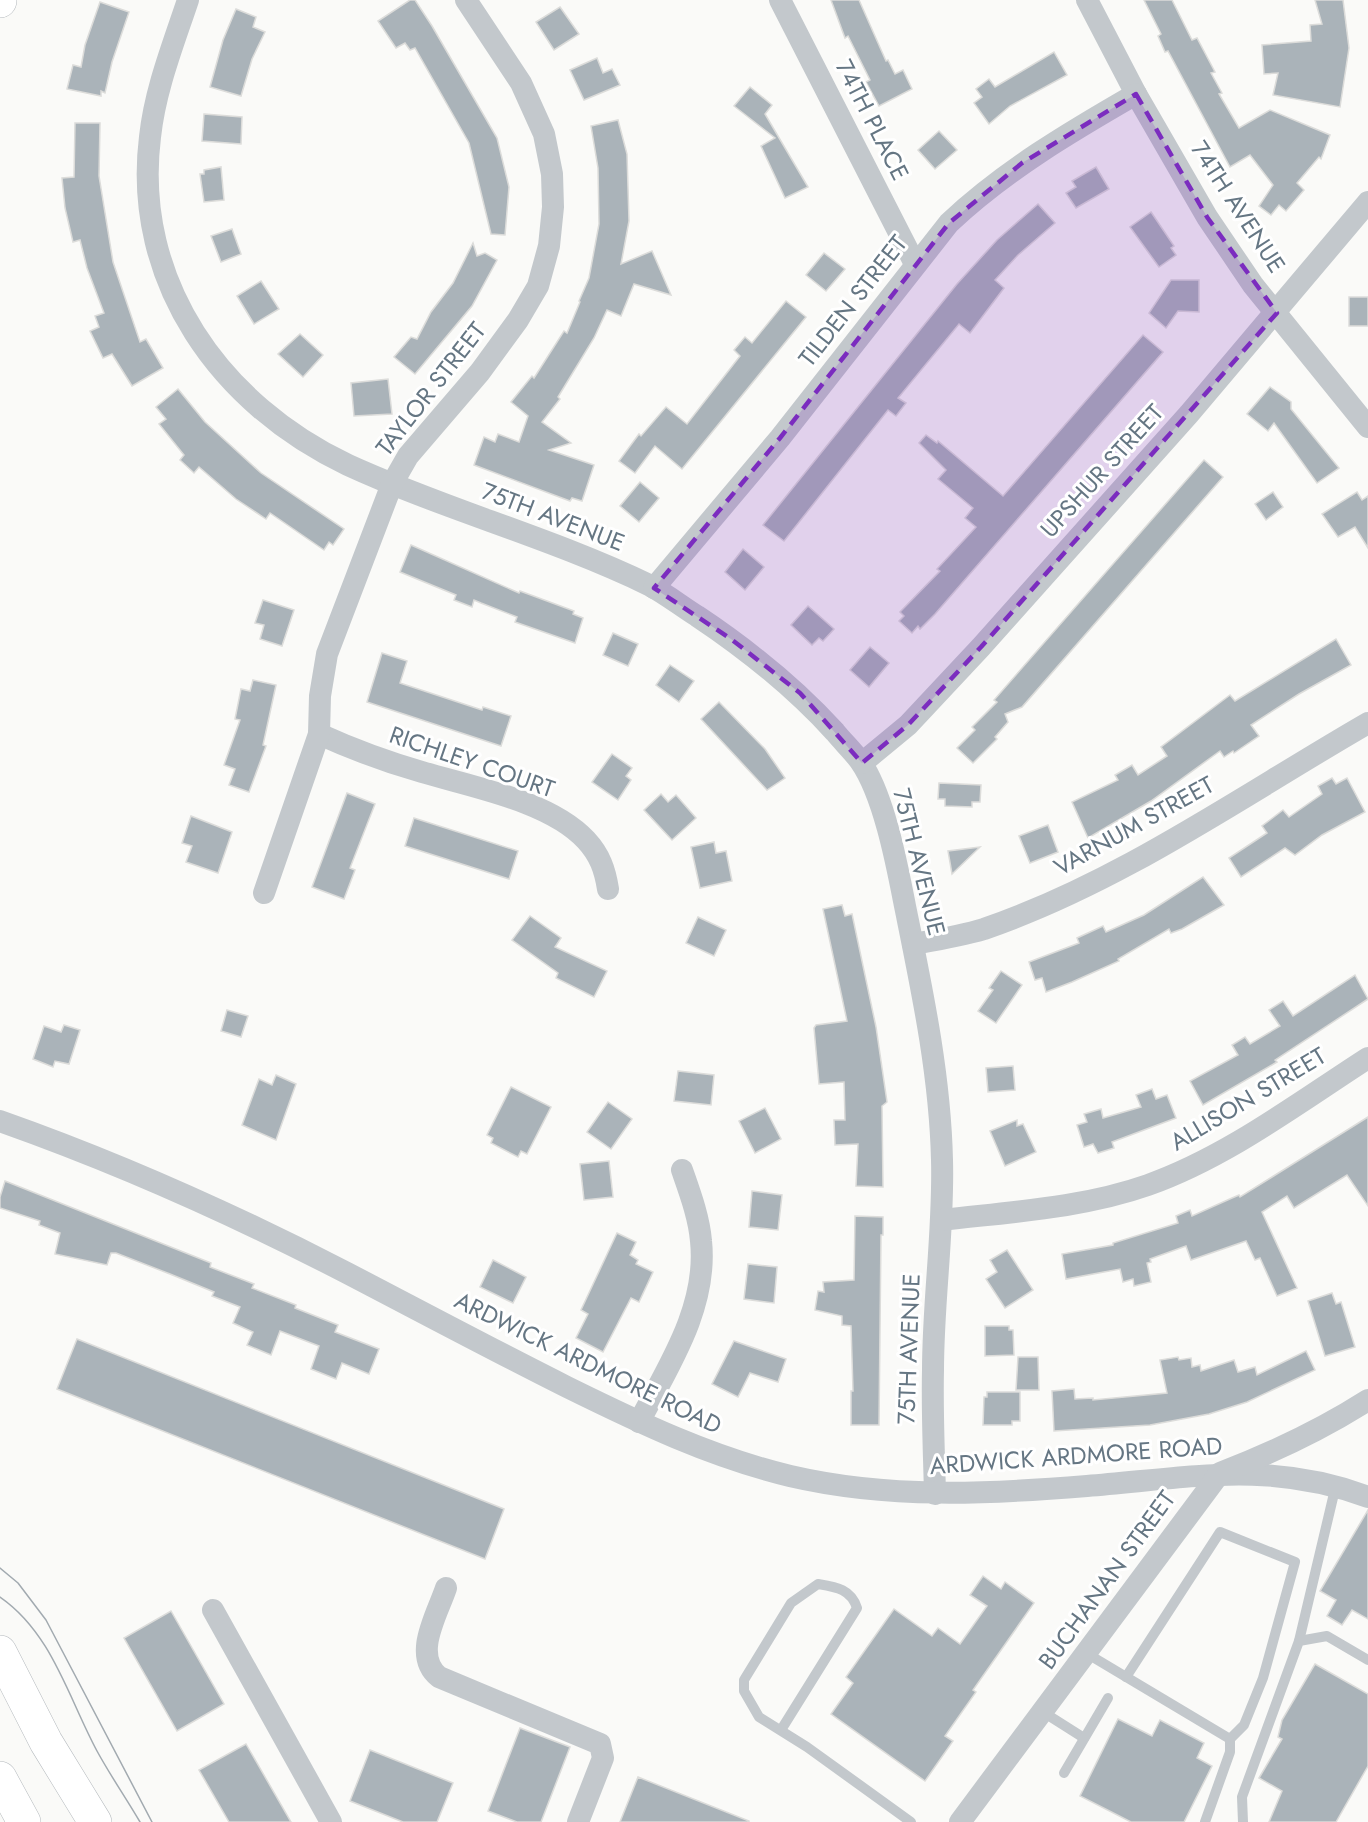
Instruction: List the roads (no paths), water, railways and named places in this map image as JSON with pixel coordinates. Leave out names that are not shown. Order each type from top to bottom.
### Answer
[{"type":"main road","points":[[0,1652],[46,1742],[95,1822]]},
{"type":"main road","points":[[0,1778],[24,1822]]},
{"type":"street","name":"75TH AVENUE","points":[[188,0],[160,82],[149,139],[147,187],[150,219],[162,269],[176,301],[197,339],[245,394],[301,440],[345,463],[392,484],[598,562],[654,588],[731,639],[800,693],[862,763],[880,805],[913,944],[929,1027],[940,1112],[942,1220],[933,1369],[935,1494]]},
{"type":"street","name":"TAYLOR STREET","points":[[264,893],[319,734],[320,696],[327,654],[392,484],[408,456],[453,405],[518,320],[538,286],[549,246],[553,207],[552,174],[544,134],[521,83],[466,0]]},
{"type":"street","name":"74TH PLACE","points":[[780,0],[915,264]]},
{"type":"street","name":"74TH AVENUE","points":[[1087,0],[1136,94],[1207,216],[1253,285],[1368,427]]},
{"type":"street","name":"TILDEN STREET","points":[[654,588],[780,438],[949,223],[977,196],[1022,163],[1136,94]]},
{"type":"street","name":"UPSHUR STREET","points":[[862,763],[908,724],[981,647],[1277,313],[1368,202]]},
{"type":"street","name":"VARNUM STREET","points":[[913,944],[981,930],[1036,909],[1112,873],[1368,723]]},
{"type":"street","name":"RICHLEY COURT","points":[[319,734],[356,750],[470,785],[546,813],[586,839],[605,869],[608,889]]},
{"type":"street","name":"ALLISON STREET","points":[[942,1220],[1035,1209],[1110,1196],[1148,1185],[1185,1169],[1245,1137],[1368,1058]]},
{"type":"street","name":"ARDWICK ARDMORE ROAD","points":[[0,1121],[157,1183],[243,1221],[639,1422],[693,1446],[790,1476],[866,1490],[935,1494],[1005,1492],[1220,1473],[1292,1476],[1336,1485],[1368,1497]]},
{"type":"street","points":[[639,1422],[684,1335],[699,1289],[701,1242],[694,1203],[682,1170]]},
{"type":"street","points":[[1220,1473],[1281,1449],[1342,1417],[1368,1400]]},
{"type":"street","name":"BUCHANAN STREET","points":[[960,1822],[1220,1473]]},
{"type":"street","points":[[446,1588],[427,1641],[425,1656],[431,1670],[440,1677],[600,1744],[603,1758],[578,1822]]},
{"type":"street","points":[[213,1610],[331,1822]]},
{"type":"lane","points":[[1243,1822],[1242,1797],[1299,1641],[1336,1485]]},
{"type":"lane","points":[[1126,1677],[1220,1532],[1295,1562],[1263,1677],[1244,1725],[1230,1738],[1230,1752],[1205,1822]]},
{"type":"lane","points":[[781,1730],[857,1608],[854,1597],[840,1588],[818,1584],[790,1603],[744,1680],[744,1691],[759,1717],[781,1730],[911,1822]]},
{"type":"lane","points":[[1299,1641],[1327,1636],[1368,1660]]},
{"type":"lane","points":[[1086,1653],[1230,1738]]},
{"type":"lane","points":[[1064,1773],[1108,1698]]},
{"type":"lane","points":[[1043,1712],[1084,1738]]},
{"type":"tram line","points":[[0,1568],[18,1583],[46,1620],[152,1822]]},
{"type":"tram line","points":[[0,1597],[18,1612],[46,1647],[97,1751],[140,1822]]}]
